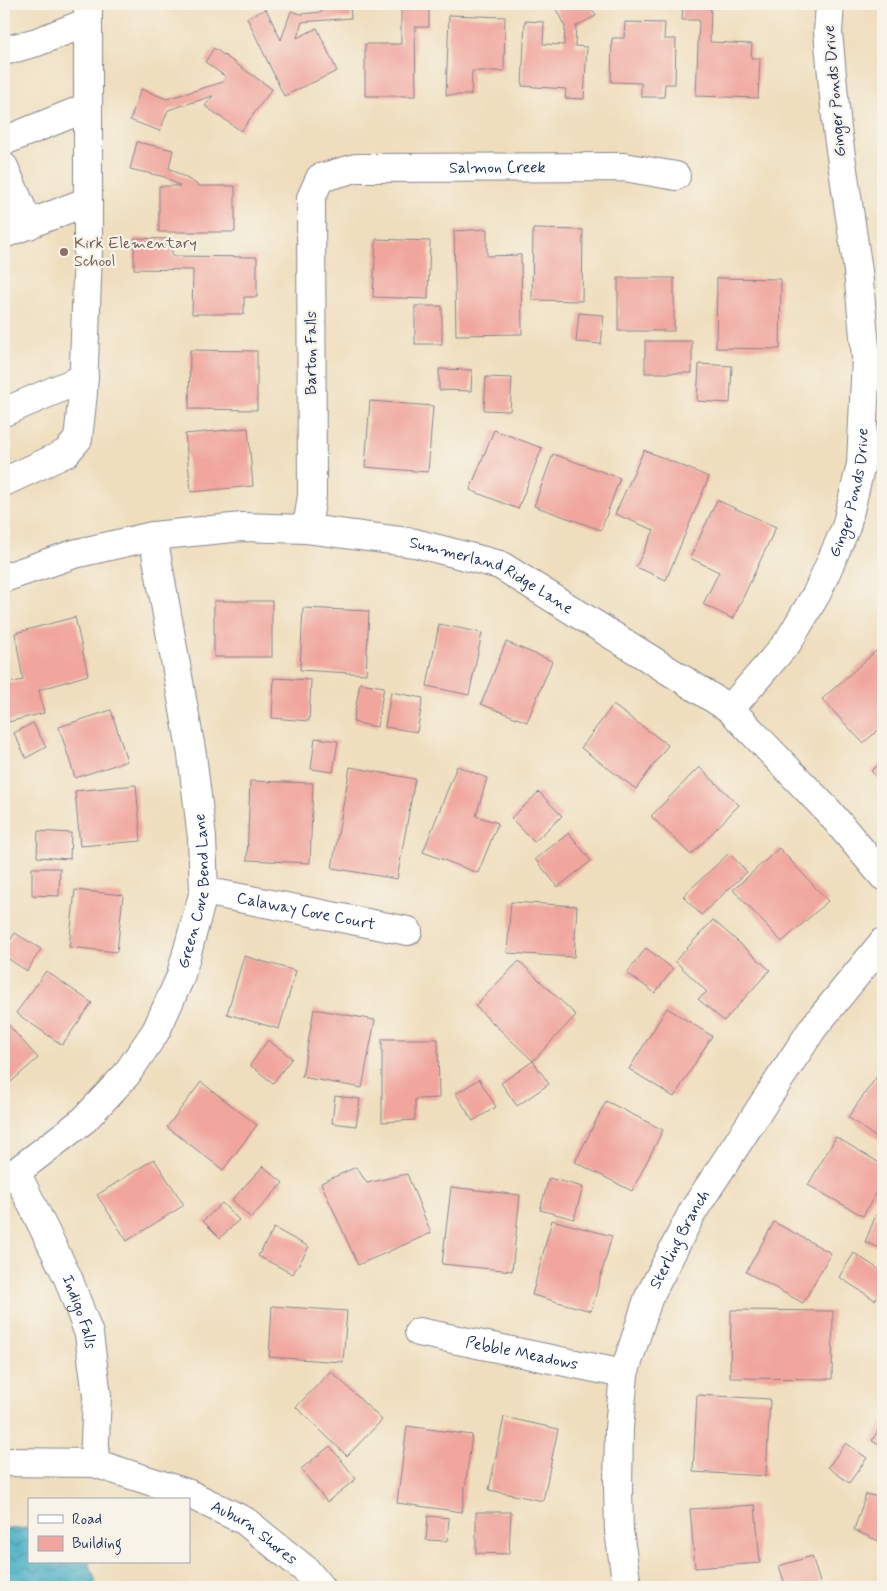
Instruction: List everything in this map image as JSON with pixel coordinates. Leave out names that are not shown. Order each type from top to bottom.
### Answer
[{"type":"street","name":"Ginger Ponds Drive","points":[[730,709],[788,642],[817,593],[846,528],[874,408],[866,358],[858,271],[837,129],[828,32],[830,4]]},
{"type":"street","points":[[4,51],[37,42],[88,13],[88,260],[84,378],[78,439],[66,453],[4,482]]},
{"type":"street","points":[[4,141],[88,107]]},
{"type":"street","points":[[4,167],[16,230],[88,201]]},
{"type":"street","name":"Salmon Creek","points":[[320,178],[356,168],[624,167],[676,176]]},
{"type":"street","name":"Barton Falls","points":[[307,529],[312,494],[311,198],[320,178]]},
{"type":"street","points":[[4,412],[84,378]]},
{"type":"street","name":"Summerland Ridge Lane","points":[[4,578],[74,554],[153,536],[242,527],[307,529],[415,543],[500,565],[730,709],[830,814],[883,876]]},
{"type":"street","name":"Green Cove Bend Lane","points":[[10,1175],[84,1120],[126,1075],[156,1031],[180,978],[204,892],[202,838],[192,755],[153,536]]},
{"type":"street","name":"Calaway Cove Court","points":[[204,892],[408,931]]},
{"type":"street","name":"Sterling Branch","points":[[627,1587],[619,1531],[619,1428],[624,1374],[648,1299],[693,1211],[813,1028],[883,942]]},
{"type":"street","name":"Indigo Falls","points":[[10,1175],[68,1278],[89,1334],[97,1396],[94,1464]]},
{"type":"street","name":"Pebble Meadows","points":[[419,1332],[624,1374]]},
{"type":"street","name":"Auburn Shores","points":[[4,1462],[94,1464],[187,1493],[245,1521],[306,1570],[320,1587]]},
{"type":"water","points":[[28,1528],[28,1564],[90,1564],[96,1582],[91,1587],[4,1587],[4,1529]]},
{"type":"building","points":[[321,4],[350,4],[351,18],[302,22],[297,38],[317,28],[337,71],[284,96],[247,18],[266,9],[281,40],[291,11],[301,14],[322,12]]},
{"type":"building","points":[[401,4],[429,4],[429,27],[415,27],[416,96],[365,96],[365,44],[401,44]]},
{"type":"building","points":[[562,4],[589,4],[596,16],[576,26],[575,46],[587,47],[584,99],[565,98],[566,89],[522,86],[525,21],[544,22],[543,44],[564,45],[565,27],[555,7]]},
{"type":"building","points":[[683,4],[711,4],[710,42],[752,44],[751,58],[760,58],[758,98],[696,96],[699,20],[682,20]]},
{"type":"building","points":[[449,15],[505,17],[504,71],[472,71],[471,95],[446,95]]},
{"type":"building","points":[[625,22],[665,23],[664,39],[676,39],[675,84],[665,84],[664,97],[641,97],[641,83],[611,82],[612,38],[624,38]]},
{"type":"building","points":[[214,48],[272,89],[241,131],[205,106],[213,96],[168,110],[160,131],[130,120],[141,89],[167,99],[223,82],[226,77],[205,62]]},
{"type":"building","points":[[137,142],[173,150],[169,168],[200,186],[235,186],[235,232],[159,232],[159,186],[180,186],[165,177],[130,169]]},
{"type":"building","points":[[487,229],[487,256],[521,255],[522,334],[456,335],[454,231]]},
{"type":"building","points":[[533,229],[583,230],[582,301],[532,300]]},
{"type":"building","points":[[134,238],[172,239],[172,256],[257,257],[257,297],[244,297],[244,314],[192,314],[193,270],[134,269]]},
{"type":"building","points":[[376,239],[430,241],[428,299],[373,297]]},
{"type":"building","points":[[618,278],[674,278],[674,331],[618,331]]},
{"type":"building","points":[[717,278],[781,279],[780,349],[716,348]]},
{"type":"building","points":[[415,306],[442,306],[442,344],[415,344]]},
{"type":"building","points":[[579,313],[604,315],[601,344],[576,342]]},
{"type":"building","points":[[645,341],[692,341],[692,373],[645,373]]},
{"type":"building","points":[[190,350],[257,351],[257,410],[189,409]]},
{"type":"building","points":[[699,364],[732,366],[730,403],[697,401]]},
{"type":"building","points":[[439,369],[472,370],[471,391],[439,390]]},
{"type":"building","points":[[486,377],[512,378],[510,411],[484,410]]},
{"type":"building","points":[[370,401],[433,406],[428,472],[365,467]]},
{"type":"building","points":[[248,428],[253,486],[191,492],[185,434]]},
{"type":"building","points":[[494,430],[542,448],[518,509],[470,490]]},
{"type":"building","points":[[644,450],[709,477],[666,580],[636,567],[654,530],[615,514]]},
{"type":"building","points":[[553,454],[620,478],[601,530],[534,506]]},
{"type":"building","points":[[717,500],[776,527],[733,619],[703,604],[719,572],[690,558]]},
{"type":"building","points":[[214,601],[272,601],[272,657],[214,657]]},
{"type":"building","points":[[303,608],[369,611],[366,674],[300,670]]},
{"type":"building","points":[[75,617],[88,675],[39,690],[44,713],[4,723],[4,684],[23,680],[15,633]]},
{"type":"building","points":[[439,624],[482,633],[469,695],[427,686]]},
{"type":"building","points":[[506,642],[552,661],[527,722],[481,704]]},
{"type":"building","points":[[876,651],[883,660],[883,726],[863,743],[822,699]]},
{"type":"building","points":[[274,678],[311,680],[309,721],[272,718]]},
{"type":"building","points":[[360,683],[384,687],[377,727],[353,722]]},
{"type":"building","points":[[391,692],[423,698],[417,732],[385,727]]},
{"type":"building","points":[[613,705],[668,745],[636,789],[581,748]]},
{"type":"building","points":[[111,710],[127,761],[75,778],[59,727]]},
{"type":"building","points":[[33,723],[46,747],[26,758],[14,733]]},
{"type":"building","points":[[315,738],[338,741],[333,772],[311,769]]},
{"type":"building","points":[[883,761],[883,784],[871,771]]},
{"type":"building","points":[[457,766],[487,778],[476,816],[498,823],[478,873],[423,852]]},
{"type":"building","points":[[350,767],[415,779],[397,879],[332,868]]},
{"type":"building","points":[[699,767],[739,805],[691,855],[651,816]]},
{"type":"building","points":[[250,781],[313,783],[310,863],[247,860]]},
{"type":"building","points":[[136,785],[141,841],[80,846],[75,791]]},
{"type":"building","points":[[539,792],[562,816],[534,842],[511,818]]},
{"type":"building","points":[[38,831],[71,833],[70,859],[37,857]]},
{"type":"building","points":[[569,833],[591,861],[558,887],[535,859]]},
{"type":"building","points":[[779,848],[828,901],[782,942],[733,890]]},
{"type":"building","points":[[729,853],[747,872],[701,915],[683,896]]},
{"type":"building","points":[[32,868],[60,868],[59,896],[32,895]]},
{"type":"building","points":[[75,890],[123,895],[117,952],[69,947]]},
{"type":"building","points":[[511,902],[577,906],[574,957],[507,953]]},
{"type":"building","points":[[713,920],[770,970],[724,1021],[698,999],[707,992],[675,961]]},
{"type":"building","points":[[15,933],[41,949],[27,971],[4,956],[4,950]]},
{"type":"building","points":[[646,948],[673,969],[655,993],[627,973]]},
{"type":"building","points":[[244,956],[296,971],[279,1029],[227,1014]]},
{"type":"building","points":[[519,961],[576,1015],[533,1061],[475,1006]]},
{"type":"building","points":[[46,971],[92,1003],[62,1045],[16,1013]]},
{"type":"building","points":[[667,1008],[712,1036],[674,1097],[629,1069]]},
{"type":"building","points":[[314,1009],[375,1020],[362,1088],[302,1077]]},
{"type":"building","points":[[4,1020],[38,1058],[4,1088]]},
{"type":"building","points":[[382,1039],[438,1039],[439,1098],[415,1099],[415,1120],[382,1122]]},
{"type":"building","points":[[268,1040],[292,1058],[273,1083],[250,1065]]},
{"type":"building","points":[[533,1061],[549,1084],[517,1106],[501,1083]]},
{"type":"building","points":[[883,1068],[883,1143],[848,1117]]},
{"type":"building","points":[[479,1079],[496,1107],[473,1121],[456,1094]]},
{"type":"building","points":[[201,1082],[257,1125],[223,1170],[167,1127]]},
{"type":"building","points":[[335,1096],[360,1099],[356,1126],[332,1123]]},
{"type":"building","points":[[606,1101],[663,1130],[632,1191],[575,1162]]},
{"type":"building","points":[[836,1137],[883,1165],[883,1181],[863,1216],[808,1185]]},
{"type":"building","points":[[154,1159],[184,1205],[127,1241],[97,1195]]},
{"type":"building","points":[[263,1166],[283,1183],[251,1218],[232,1200]]},
{"type":"building","points":[[356,1167],[367,1183],[407,1174],[431,1233],[358,1265],[321,1183]]},
{"type":"building","points":[[549,1178],[583,1187],[574,1219],[540,1210]]},
{"type":"building","points":[[451,1187],[520,1195],[512,1271],[442,1264]]},
{"type":"building","points":[[222,1203],[239,1220],[220,1238],[203,1221]]},
{"type":"building","points":[[876,1215],[883,1218],[883,1249],[865,1242]]},
{"type":"building","points":[[552,1220],[612,1236],[591,1311],[532,1295]]},
{"type":"building","points":[[774,1222],[831,1253],[803,1303],[746,1272]]},
{"type":"building","points":[[274,1228],[309,1247],[293,1274],[258,1256]]},
{"type":"building","points":[[854,1253],[883,1272],[883,1288],[875,1300],[839,1277]]},
{"type":"building","points":[[272,1306],[347,1311],[343,1362],[269,1357]]},
{"type":"building","points":[[731,1310],[833,1311],[832,1379],[730,1378]]},
{"type":"building","points":[[331,1371],[382,1420],[347,1456],[296,1407]]},
{"type":"building","points":[[697,1395],[770,1399],[766,1476],[693,1472]]},
{"type":"building","points":[[504,1417],[558,1429],[543,1501],[489,1490]]},
{"type":"building","points":[[883,1421],[883,1447],[872,1441]]},
{"type":"building","points":[[407,1426],[472,1435],[462,1512],[397,1503]]},
{"type":"building","points":[[846,1443],[867,1458],[849,1483],[828,1467]]},
{"type":"building","points":[[330,1446],[356,1479],[327,1502],[301,1469]]},
{"type":"building","points":[[866,1494],[883,1498],[883,1543],[854,1530]]},
{"type":"building","points":[[755,1505],[760,1563],[695,1568],[690,1509]]},
{"type":"building","points":[[476,1512],[511,1512],[509,1554],[476,1553]]},
{"type":"building","points":[[428,1516],[449,1518],[447,1541],[426,1540]]},
{"type":"building","points":[[812,1556],[821,1586],[786,1587],[779,1566]]},
{"type":"place","name":"Kirk Elementary School","points":[[64,252]]}]
